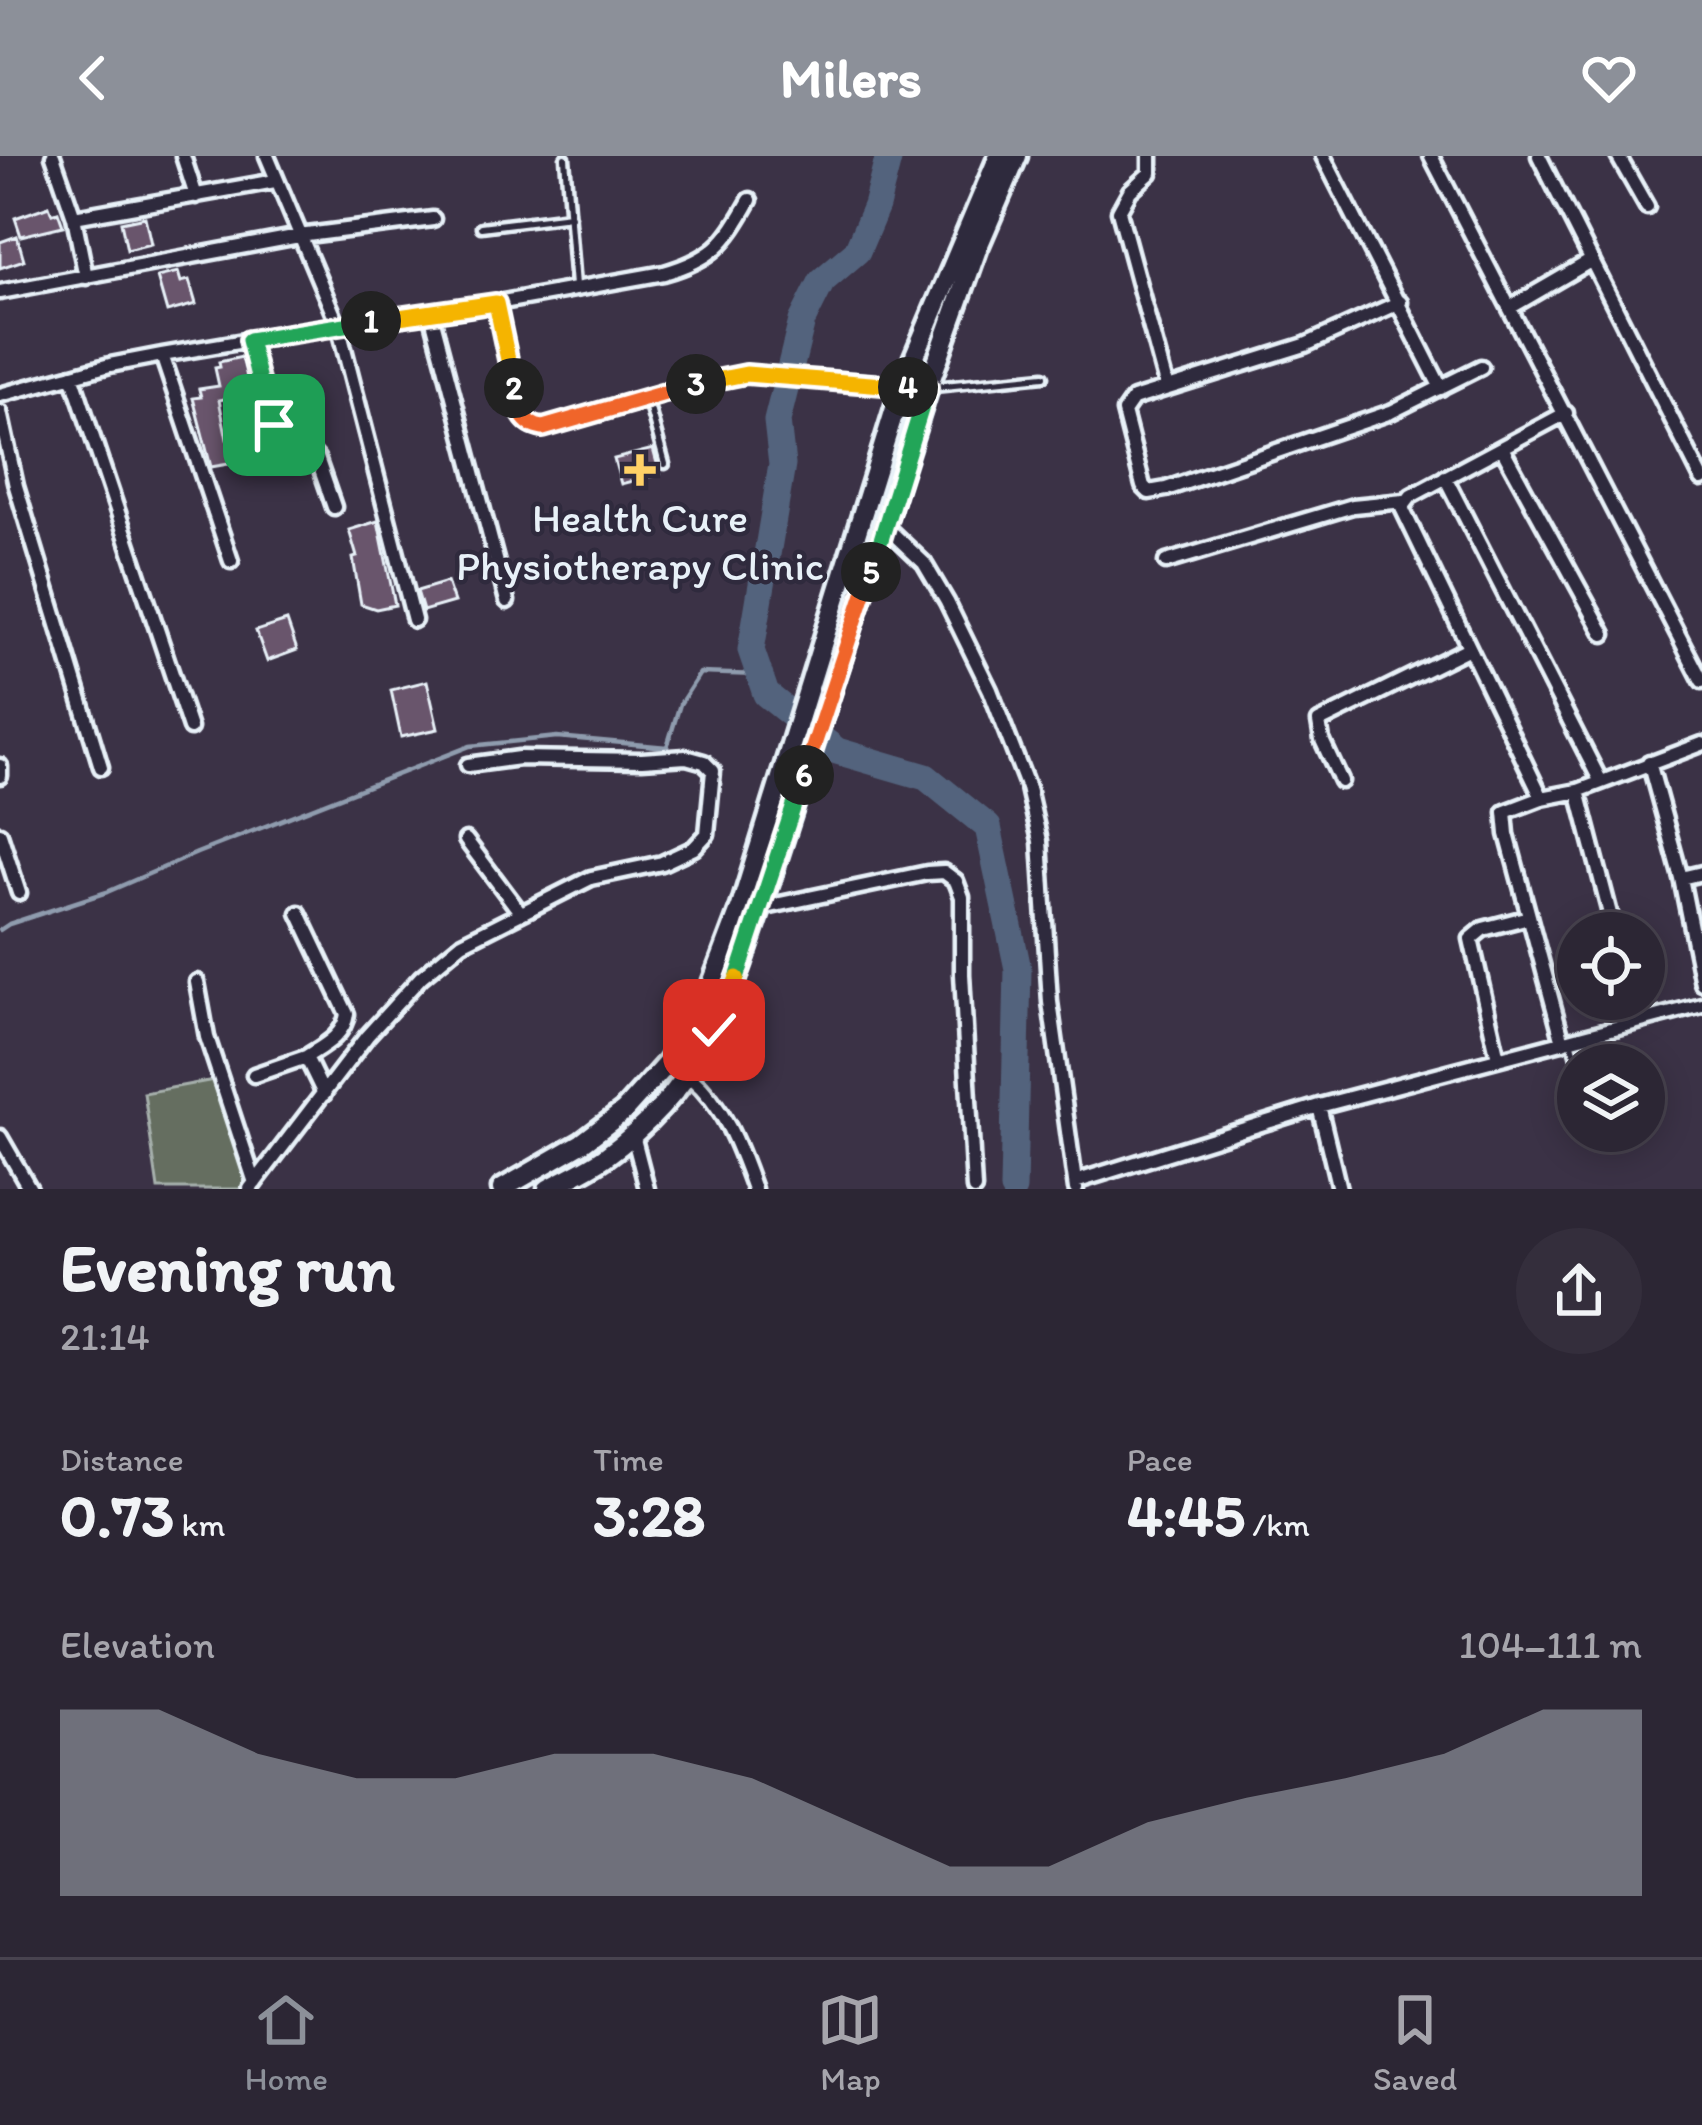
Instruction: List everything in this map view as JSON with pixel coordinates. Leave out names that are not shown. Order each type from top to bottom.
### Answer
[{"type":"main road","points":[[548,1189],[601,1160],[633,1135],[690,1077],[741,968],[761,908],[759,882],[902,386],[999,156]]},
{"type":"main road","points":[[502,1189],[582,1143],[636,1099],[668,1062],[707,997],[759,882],[886,527],[928,387],[977,249],[1017,156]]},
{"type":"main road","points":[[636,1099],[652,1116]]},
{"type":"street","points":[[53,156],[74,218],[86,277]]},
{"type":"street","points":[[183,156],[196,196]]},
{"type":"street","points":[[267,156],[338,325],[414,620]]},
{"type":"street","points":[[1150,156],[1150,173],[1130,191],[1119,211],[1167,388]]},
{"type":"street","points":[[1322,156],[1441,388]]},
{"type":"street","points":[[1431,156],[1702,681]]},
{"type":"street","points":[[1539,156],[1702,479]]},
{"type":"street","points":[[1618,156],[1647,207]]},
{"type":"street","points":[[74,218],[275,182]]},
{"type":"street","points":[[0,395],[162,355],[664,273],[704,260],[726,239],[750,200]]},
{"type":"street","points":[[0,292],[299,236],[434,219]]},
{"type":"street","points":[[1511,307],[1592,260]]},
{"type":"street","points":[[1400,302],[1305,346],[1133,399],[1124,412],[1143,486],[1149,492],[1352,427],[1481,367]]},
{"type":"street","points":[[496,303],[518,404],[532,426],[543,428],[746,374],[928,387]]},
{"type":"street","points":[[431,313],[507,601]]},
{"type":"street","points":[[249,340],[267,413],[274,425],[297,436],[317,458],[334,507]]},
{"type":"street","points":[[162,355],[231,561]]},
{"type":"street","points":[[72,375],[190,728]]},
{"type":"street","points":[[0,412],[16,486],[100,767]]},
{"type":"street","points":[[1166,562],[1353,506],[1404,501],[1566,413]]},
{"type":"street","points":[[1502,448],[1604,634]]},
{"type":"street","points":[[1445,478],[1601,782]]},
{"type":"street","points":[[1404,501],[1404,519],[1542,798]]},
{"type":"street","points":[[886,527],[924,563],[947,602],[990,690],[1028,788],[1040,841],[1050,1002],[1075,1185],[1319,1106],[1702,1005]]},
{"type":"street","points":[[1341,781],[1319,722],[1469,648]]},
{"type":"street","points":[[1567,1041],[1528,917],[1505,812],[1512,806],[1578,791],[1702,744]]},
{"type":"street","points":[[253,1186],[367,1036],[421,977],[462,943],[592,878],[662,863],[694,848],[707,834],[712,771],[704,761],[686,757],[519,758],[468,765]]},
{"type":"street","points":[[1649,762],[1681,878],[1702,983]]},
{"type":"street","points":[[0,766],[0,776]]},
{"type":"street","points":[[1578,791],[1610,912]]},
{"type":"street","points":[[0,834],[19,893]]},
{"type":"street","points":[[466,840],[520,912]]},
{"type":"street","points":[[761,908],[927,873],[944,872],[956,881],[962,897],[974,1189]]},
{"type":"street","points":[[1681,878],[1702,873]]},
{"type":"street","points":[[254,1075],[306,1057],[346,1024],[347,1014],[299,913]]},
{"type":"street","points":[[1498,1058],[1471,939],[1483,929],[1528,917]]},
{"type":"street","points":[[197,982],[206,1037],[253,1186]]},
{"type":"street","points":[[306,1057],[324,1094]]},
{"type":"street","points":[[690,1077],[718,1107],[734,1134],[754,1189]]},
{"type":"street","points":[[1319,1106],[1339,1189]]},
{"type":"street","points":[[633,1135],[647,1189]]},
{"type":"street","points":[[0,1137],[30,1189]]},
{"type":"lane","points":[[566,158],[575,288]]},
{"type":"lane","points":[[481,227],[569,216]]},
{"type":"lane","points":[[928,387],[1044,376]]},
{"type":"lane","points":[[647,398],[665,464]]},
{"type":"green space","points":[[214,1080],[248,1183],[243,1189],[158,1189],[144,1093]]},
{"type":"building","points":[[49,206],[52,214],[58,212],[63,226],[21,236],[15,218]]},
{"type":"building","points":[[145,217],[151,244],[127,250],[121,222]]},
{"type":"building","points":[[17,236],[24,260],[0,268],[0,242]]},
{"type":"building","points":[[178,272],[181,282],[189,280],[196,304],[167,312],[157,277]]},
{"type":"building","points":[[242,357],[251,393],[219,400],[227,439],[236,438],[240,462],[211,467],[193,398],[201,397],[199,389],[219,386],[215,368],[220,367],[219,362]]},
{"type":"building","points":[[653,449],[660,474],[621,484],[614,459]]},
{"type":"building","points":[[378,521],[395,605],[376,609],[361,604],[349,530]]},
{"type":"building","points":[[447,582],[454,602],[423,611],[417,591]]},
{"type":"building","points":[[287,621],[297,650],[267,661],[256,631]]},
{"type":"building","points":[[427,681],[438,729],[401,737],[391,690]]},
{"type":"waterway","points":[[889,156],[876,206],[857,251],[822,281],[802,321],[777,421],[782,465],[751,650],[766,694],[837,751],[926,777],[988,827],[1018,969],[1013,1189]]},
{"type":"waterway","points":[[0,930],[107,892],[470,746],[557,737],[667,747],[680,704],[700,673],[759,675]]},
{"type":"place","name":"Health Cure Physiotherapy Clinic","points":[[640,470]]},
{"type":"route","points":[[274,425],[249,340],[496,303],[518,404],[532,426],[543,428],[746,374],[928,387],[769,885],[714,1030]]}]
